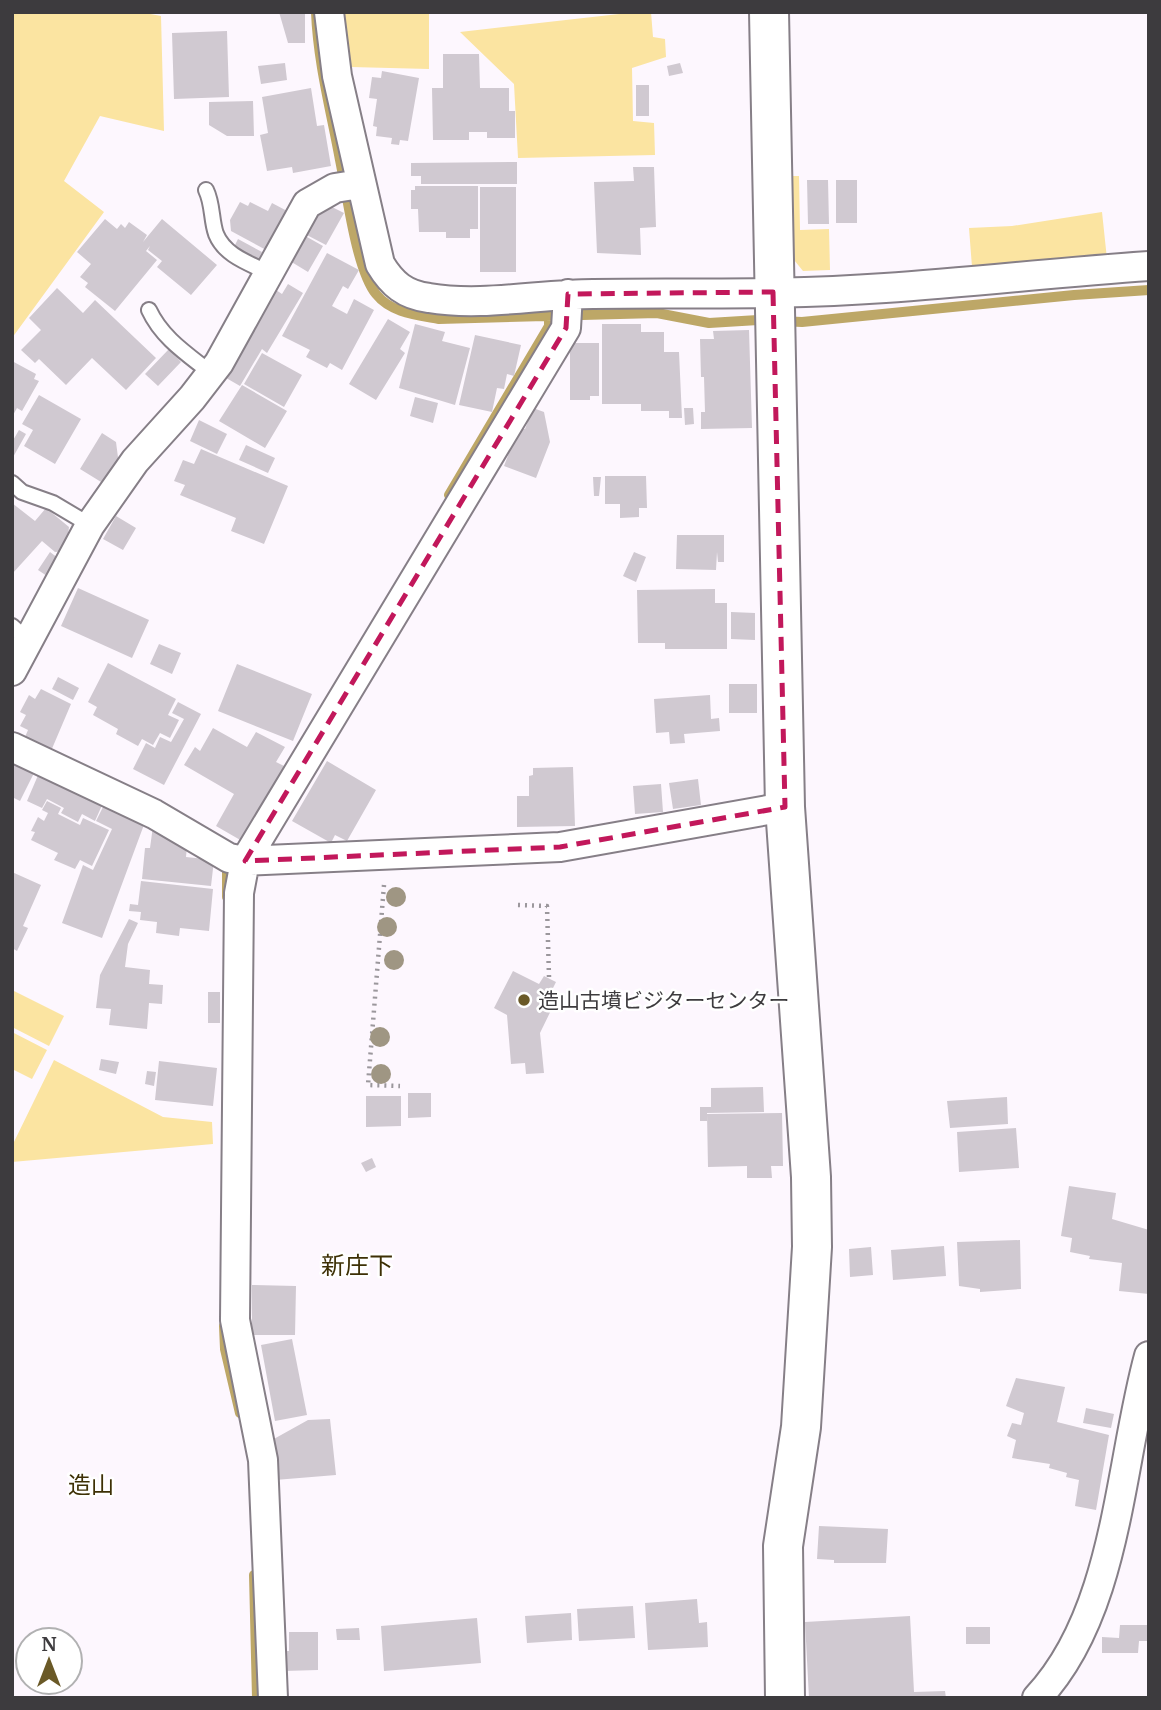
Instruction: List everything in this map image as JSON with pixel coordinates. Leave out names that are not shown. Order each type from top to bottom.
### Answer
[{"type":"street","points":[[329,12],[349,185],[380,264],[390,281],[405,292],[430,299],[568,309],[773,312],[883,288],[1149,266]]},
{"type":"street","points":[[769,12],[785,807],[811,1177],[812,1247],[801,1427],[783,1546],[785,1698]]},
{"type":"street","points":[[12,671],[18,634],[39,617],[90,525],[135,461],[211,373],[239,331],[307,204],[349,185]]},
{"type":"street","points":[[273,1698],[263,1460],[235,1320],[239,893],[237,860],[568,309]]},
{"type":"street","points":[[12,747],[154,814],[237,860],[560,847],[785,807]]},
{"type":"street","points":[[1037,1698],[1055,1679],[1094,1604],[1149,1356]]},
{"type":"lane","points":[[206,190],[212,203],[216,233],[228,253],[269,273]]},
{"type":"lane","points":[[149,310],[157,327],[211,373]]},
{"type":"lane","points":[[12,483],[22,492],[53,503],[90,525]]},
{"type":"path","points":[[386,856],[368,1085],[400,1086]]},
{"type":"path","points":[[518,905],[547,906],[549,977]]},
{"type":"highlighted area","points":[[773,292],[785,807],[560,847],[245,861],[566,328],[568,294]]},
{"type":"shaded area","points":[[12,12],[140,12],[161,16],[164,131],[100,116],[64,181],[104,212],[12,338]]},
{"type":"shaded area","points":[[342,12],[429,12],[429,69],[351,67]]},
{"type":"shaded area","points":[[651,12],[653,37],[665,39],[666,57],[632,68],[633,121],[654,123],[655,155],[518,158],[514,84],[460,32]]},
{"type":"shaded area","points":[[789,176],[799,176],[800,230],[829,229],[830,270],[803,271],[790,255]]},
{"type":"shaded area","points":[[1102,212],[1107,259],[972,267],[969,228],[1012,226]]},
{"type":"shaded area","points":[[12,990],[64,1016],[49,1046],[12,1027]]},
{"type":"shaded area","points":[[12,1032],[47,1050],[32,1079],[12,1069]]},
{"type":"shaded area","points":[[54,1060],[163,1117],[212,1122],[213,1144],[12,1162],[12,1146]]},
{"type":"building","points":[[279,12],[305,12],[305,43],[288,43]]},
{"type":"building","points":[[227,31],[229,97],[174,99],[172,33]]},
{"type":"building","points":[[443,54],[479,54],[480,88],[509,88],[509,111],[515,111],[515,138],[487,138],[487,132],[469,132],[469,140],[433,140],[432,88],[443,88]]},
{"type":"building","points":[[285,63],[287,80],[261,84],[258,66]]},
{"type":"building","points":[[680,63],[683,73],[669,76],[667,66]]},
{"type":"building","points":[[382,71],[419,78],[408,141],[400,140],[399,145],[391,144],[392,138],[376,136],[377,127],[373,126],[377,99],[369,98],[372,77],[381,78]]},
{"type":"building","points":[[636,85],[649,85],[649,116],[636,116]]},
{"type":"building","points":[[311,88],[317,126],[324,125],[331,166],[293,173],[292,167],[267,171],[260,135],[268,133],[262,97]]},
{"type":"building","points":[[253,101],[254,136],[227,136],[209,125],[209,102]]},
{"type":"building","points":[[517,162],[517,184],[421,184],[421,176],[411,176],[411,163]]},
{"type":"building","points":[[633,167],[654,167],[656,227],[640,228],[641,255],[597,253],[594,182],[634,181]]},
{"type":"building","points":[[807,180],[828,180],[829,224],[808,224]]},
{"type":"building","points":[[836,180],[857,180],[857,223],[836,223]]},
{"type":"building","points":[[415,186],[478,186],[478,229],[470,229],[470,238],[446,238],[446,232],[419,232],[418,209],[411,209],[411,190],[415,190]]},
{"type":"building","points":[[480,187],[516,187],[516,272],[480,272]]},
{"type":"building","points":[[240,202],[248,206],[250,202],[268,211],[272,203],[289,212],[268,251],[231,231],[230,220]]},
{"type":"building","points":[[324,203],[344,213],[326,245],[303,233]]},
{"type":"building","points":[[105,219],[117,229],[121,224],[125,228],[129,222],[147,235],[143,242],[162,219],[217,265],[191,295],[157,267],[162,261],[148,250],[150,246],[146,251],[157,260],[115,311],[85,287],[88,283],[80,277],[91,264],[77,252]]},
{"type":"building","points":[[300,233],[323,246],[308,272],[285,258]]},
{"type":"building","points":[[238,239],[262,252],[258,260],[234,247]]},
{"type":"building","points":[[327,253],[359,270],[348,289],[343,286],[332,306],[347,314],[354,299],[374,310],[342,370],[330,363],[327,368],[306,357],[310,350],[282,336]]},
{"type":"building","points":[[288,284],[303,293],[267,353],[262,349],[240,386],[221,375],[273,288],[282,294]]},
{"type":"building","points":[[57,288],[83,313],[95,300],[156,358],[126,390],[92,358],[66,385],[39,359],[35,363],[21,350],[41,330],[29,318]]},
{"type":"building","points":[[388,319],[410,332],[400,349],[405,353],[376,400],[349,384]]},
{"type":"building","points":[[415,324],[445,332],[442,341],[470,348],[455,405],[399,388]]},
{"type":"building","points":[[602,324],[641,324],[641,332],[664,332],[664,352],[679,352],[682,418],[669,418],[669,411],[641,411],[641,404],[602,404]]},
{"type":"building","points":[[749,330],[752,428],[701,429],[701,412],[705,412],[700,339],[714,339],[713,331]]},
{"type":"building","points":[[475,335],[521,345],[514,376],[507,374],[504,389],[497,388],[492,412],[459,405]]},
{"type":"building","points":[[570,343],[599,343],[599,396],[590,396],[590,400],[570,400]]},
{"type":"building","points":[[169,349],[181,362],[158,386],[145,374]]},
{"type":"building","points":[[262,353],[302,375],[284,407],[244,384]]},
{"type":"building","points":[[12,361],[36,374],[34,379],[39,381],[22,411],[17,408],[12,417]]},
{"type":"building","points":[[242,385],[287,411],[265,448],[219,421]]},
{"type":"building","points":[[39,395],[81,419],[55,464],[24,446],[33,430],[22,424]]},
{"type":"building","points":[[415,397],[438,403],[433,423],[410,416]]},
{"type":"building","points":[[533,408],[544,412],[550,442],[536,478],[504,466],[519,427],[525,429]]},
{"type":"building","points":[[684,408],[693,408],[694,424],[685,425]]},
{"type":"building","points":[[199,420],[227,434],[217,454],[190,441]]},
{"type":"building","points":[[19,430],[26,434],[12,459],[12,442]]},
{"type":"building","points":[[102,433],[116,442],[119,465],[106,485],[80,469]]},
{"type":"building","points":[[246,445],[275,458],[268,473],[239,460]]},
{"type":"building","points":[[201,449],[288,486],[264,544],[231,531],[236,518],[180,495],[185,485],[174,481],[183,460],[194,464]]},
{"type":"building","points":[[605,476],[646,476],[647,508],[639,508],[639,517],[620,518],[620,504],[605,504]]},
{"type":"building","points":[[593,477],[601,477],[599,496],[594,496]]},
{"type":"building","points":[[12,503],[35,521],[46,508],[69,527],[66,551],[55,552],[42,541],[12,574]]},
{"type":"building","points":[[116,516],[136,528],[123,550],[103,539]]},
{"type":"building","points":[[677,535],[724,535],[724,562],[718,562],[717,552],[716,570],[676,569]]},
{"type":"building","points":[[50,552],[62,561],[50,578],[38,570]]},
{"type":"building","points":[[634,552],[646,557],[636,582],[623,576]]},
{"type":"building","points":[[78,588],[149,620],[132,658],[61,626]]},
{"type":"building","points":[[715,589],[715,603],[727,603],[727,649],[665,649],[665,643],[638,643],[637,590]]},
{"type":"building","points":[[731,612],[755,613],[755,640],[731,639]]},
{"type":"building","points":[[159,644],[181,653],[172,674],[150,664]]},
{"type":"building","points":[[108,663],[176,699],[168,715],[179,720],[170,738],[160,733],[153,745],[142,739],[138,746],[116,734],[118,729],[93,715],[97,707],[88,702]]},
{"type":"building","points":[[237,664],[312,694],[293,741],[218,711]]},
{"type":"building","points":[[58,677],[79,688],[73,700],[52,689]]},
{"type":"building","points":[[729,684],[757,684],[757,713],[729,713]]},
{"type":"building","points":[[41,689],[71,704],[51,751],[25,737],[28,730],[20,726],[26,715],[20,712],[29,695],[35,699]]},
{"type":"building","points":[[710,695],[711,719],[719,718],[720,731],[684,734],[685,743],[670,744],[669,732],[656,733],[654,699]]},
{"type":"building","points":[[178,702],[201,714],[164,785],[133,769],[146,743],[155,748],[160,737],[171,742],[184,719],[172,713]]},
{"type":"building","points":[[213,728],[247,747],[256,732],[285,747],[276,762],[284,766],[242,841],[216,826],[234,794],[184,765],[195,747],[200,751]]},
{"type":"building","points":[[327,761],[376,790],[347,841],[335,835],[331,843],[292,821]]},
{"type":"building","points":[[12,762],[34,773],[20,801],[12,797]]},
{"type":"building","points":[[573,767],[575,826],[517,827],[517,796],[529,796],[529,776],[533,775],[533,768]]},
{"type":"building","points":[[39,773],[103,803],[95,821],[82,814],[78,822],[61,813],[64,808],[47,799],[42,808],[27,801]]},
{"type":"building","points":[[698,779],[701,805],[673,809],[669,783]]},
{"type":"building","points":[[661,784],[663,812],[635,814],[633,786]]},
{"type":"building","points":[[47,801],[61,808],[58,814],[80,825],[83,818],[109,830],[92,866],[80,860],[75,869],[54,860],[58,853],[31,840],[35,832],[31,831],[38,817],[44,821],[48,813],[42,810]]},
{"type":"building","points":[[105,803],[145,822],[102,938],[62,923],[83,865],[93,870],[112,829],[96,821]]},
{"type":"building","points":[[153,826],[187,846],[186,857],[214,860],[211,886],[142,879],[145,848],[150,848]]},
{"type":"building","points":[[12,872],[41,885],[23,926],[28,928],[17,951],[12,948]]},
{"type":"building","points":[[141,881],[213,889],[209,931],[180,928],[179,936],[156,933],[157,922],[140,920],[141,912],[129,911],[130,904],[138,905]]},
{"type":"building","points":[[129,919],[138,923],[128,944],[125,967],[150,970],[149,984],[163,985],[162,1004],[149,1003],[147,1029],[109,1025],[111,1009],[96,1008],[100,975]]},
{"type":"building","points":[[513,971],[539,984],[544,976],[556,982],[552,990],[559,994],[540,1033],[544,1073],[526,1074],[525,1063],[511,1064],[507,1015],[494,1008]]},
{"type":"building","points":[[208,992],[220,992],[220,1023],[208,1023]]},
{"type":"building","points":[[101,1059],[119,1062],[116,1074],[99,1070]]},
{"type":"building","points":[[159,1061],[217,1068],[213,1106],[155,1100]]},
{"type":"building","points":[[147,1071],[156,1072],[154,1086],[145,1084]]},
{"type":"building","points":[[763,1087],[764,1112],[707,1113],[707,1121],[700,1121],[700,1107],[711,1107],[711,1088]]},
{"type":"building","points":[[408,1093],[431,1093],[431,1117],[408,1118]]},
{"type":"building","points":[[366,1096],[401,1096],[401,1126],[366,1127]]},
{"type":"building","points":[[1007,1097],[1008,1124],[950,1128],[947,1101]]},
{"type":"building","points":[[782,1113],[783,1166],[771,1166],[772,1178],[747,1178],[747,1166],[708,1167],[707,1114]]},
{"type":"building","points":[[1016,1128],[1019,1168],[959,1172],[957,1132]]},
{"type":"building","points":[[372,1158],[376,1167],[366,1172],[361,1163]]},
{"type":"building","points":[[1069,1186],[1116,1193],[1112,1219],[1149,1230],[1149,1294],[1119,1291],[1122,1263],[1089,1259],[1090,1256],[1070,1252],[1072,1238],[1061,1236]]},
{"type":"building","points":[[1020,1240],[1021,1289],[980,1292],[980,1289],[959,1286],[957,1242]]},
{"type":"building","points":[[944,1246],[946,1276],[893,1280],[891,1250]]},
{"type":"building","points":[[871,1247],[873,1275],[850,1277],[849,1249]]},
{"type":"building","points":[[252,1285],[296,1286],[295,1335],[252,1335]]},
{"type":"building","points":[[292,1339],[307,1415],[275,1421],[261,1345]]},
{"type":"building","points":[[1016,1378],[1065,1387],[1057,1422],[1109,1435],[1096,1510],[1075,1506],[1079,1480],[1049,1468],[1050,1464],[1012,1458],[1016,1440],[1007,1436],[1012,1423],[1021,1425],[1024,1413],[1006,1406]]},
{"type":"building","points":[[1086,1408],[1114,1414],[1111,1428],[1083,1423]]},
{"type":"building","points":[[330,1419],[336,1475],[275,1480],[272,1440],[308,1420]]},
{"type":"building","points":[[819,1526],[888,1529],[886,1563],[834,1563],[834,1560],[817,1559]]},
{"type":"building","points":[[697,1599],[699,1623],[707,1622],[708,1647],[648,1650],[645,1603]]},
{"type":"building","points":[[633,1606],[635,1638],[579,1641],[577,1609]]},
{"type":"building","points":[[571,1613],[572,1640],[527,1643],[525,1616]]},
{"type":"building","points":[[910,1616],[914,1692],[945,1691],[946,1698],[809,1698],[805,1622]]},
{"type":"building","points":[[477,1618],[481,1663],[384,1671],[381,1626]]},
{"type":"building","points":[[1120,1625],[1148,1625],[1148,1641],[1139,1641],[1138,1653],[1102,1653],[1102,1637],[1119,1638]]},
{"type":"building","points":[[966,1627],[990,1627],[990,1644],[966,1644]]},
{"type":"building","points":[[359,1628],[360,1640],[337,1640],[336,1629]]},
{"type":"building","points":[[289,1632],[318,1632],[318,1670],[284,1671],[284,1651],[289,1651]]},
{"type":"waterway","points":[[316,12],[325,87],[353,230],[363,267],[376,294],[389,305],[405,312],[439,319],[657,313],[709,323],[758,320],[802,322],[1149,290]]},
{"type":"waterway","points":[[449,495],[549,326],[549,316]]},
{"type":"waterway","points":[[227,897],[227,871],[232,862]]},
{"type":"waterway","points":[[224,1326],[225,1349],[240,1413]]},
{"type":"waterway","points":[[254,1575],[257,1698]]},
{"type":"place","name":"造山古墳ビジターセンター","points":[[524,1000]]},
{"type":"district","name":"新庄下","points":[[357,1265]]},
{"type":"district","name":"造山","points":[[91,1484]]}]
